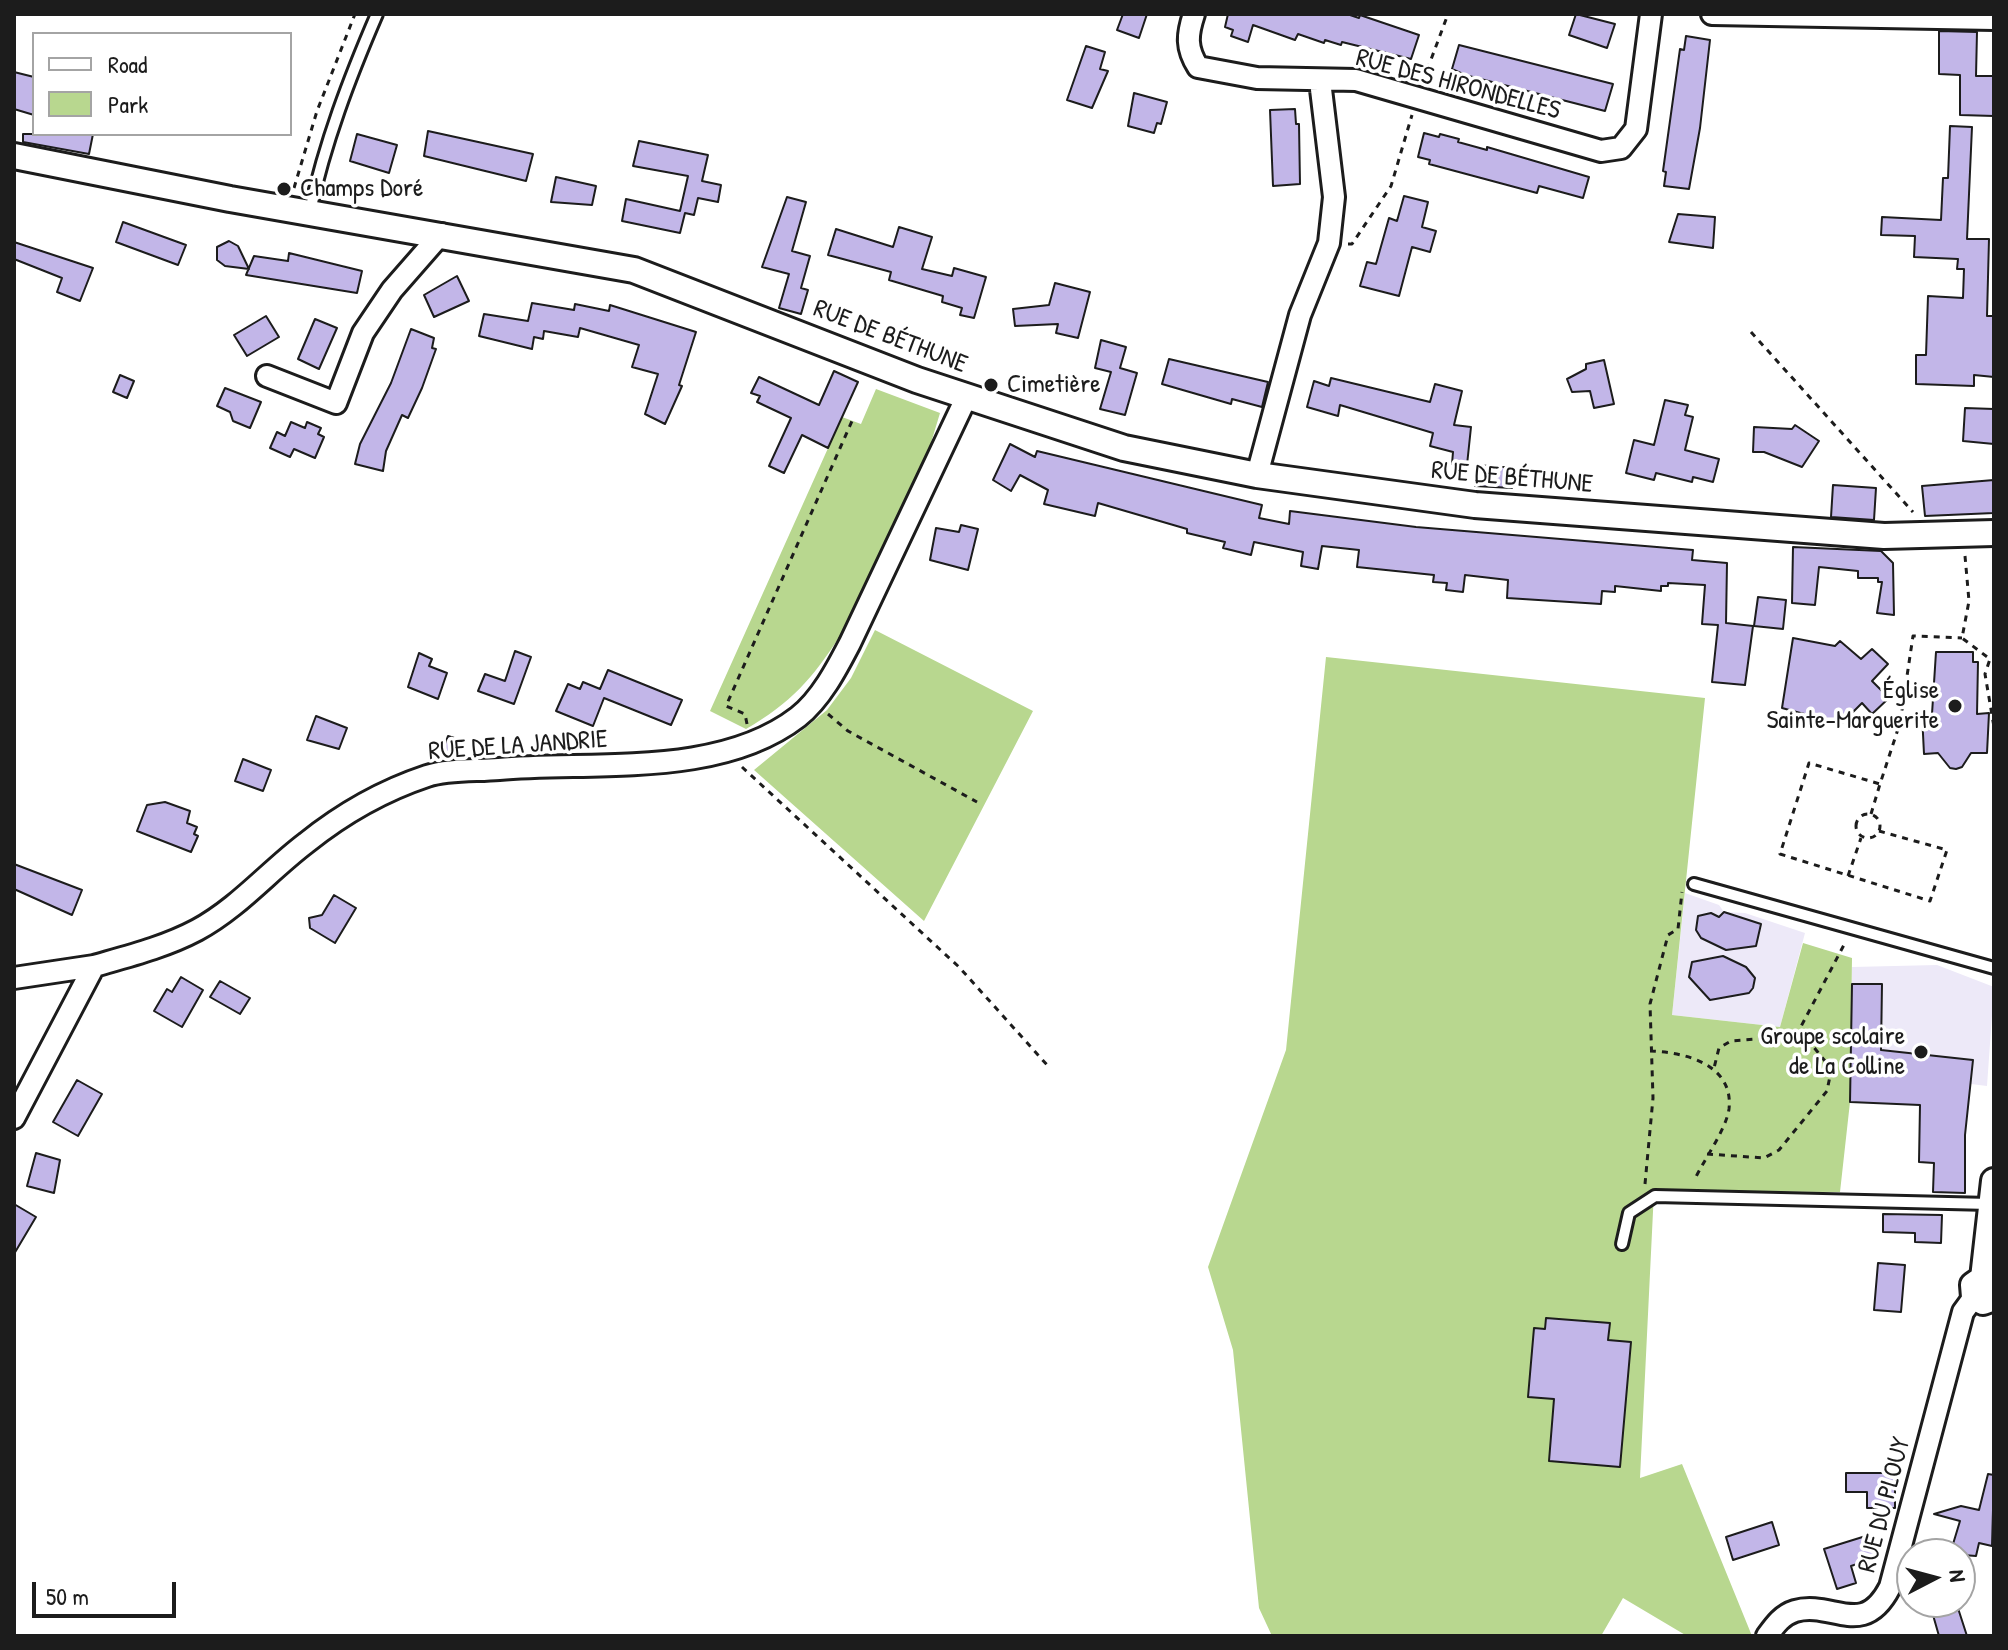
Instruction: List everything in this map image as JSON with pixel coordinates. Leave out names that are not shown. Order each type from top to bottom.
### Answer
[{"type":"street","name":"RUE DES HIRONDELLES","points":[[1194,14],[1188,33],[1189,52],[1198,67],[1257,78],[1356,80],[1601,151],[1621,148],[1636,129],[1651,14]]},
{"type":"street","points":[[1712,14],[1994,19]]},
{"type":"street","points":[[1257,475],[1300,315],[1329,243],[1334,197],[1320,81]]},
{"type":"street","name":"RUE DE BÉTHUNE","points":[[14,156],[634,270],[917,380],[1124,448],[1257,475],[1475,505],[1884,536],[1994,533]]},
{"type":"street","points":[[267,376],[336,403],[363,333],[392,290],[441,234]]},
{"type":"street","name":"RUE DE LA JANDRIE","points":[[14,978],[94,966],[139,954],[198,929],[253,890],[305,843],[364,802],[430,775],[530,766],[618,765],[728,751],[763,740],[800,715],[812,702],[850,643],[967,396]]},
{"type":"street","points":[[14,1118],[94,966]]},
{"type":"street","points":[[1989,1292],[1992,1192]]},
{"type":"street","name":"RUE DU PLOUY","points":[[1767,1636],[1781,1618],[1798,1610],[1863,1615],[1881,1606],[1890,1587],[1963,1312],[1989,1292]]},
{"type":"lane","points":[[300,210],[346,86],[377,14]]},
{"type":"lane","points":[[1694,884],[1853,927],[1924,951],[1994,968]]},
{"type":"lane","points":[[1622,1244],[1629,1213],[1655,1196],[1992,1192]]},
{"type":"path","points":[[300,210],[317,111],[355,14]]},
{"type":"path","points":[[1329,243],[1352,244],[1391,186],[1417,97],[1448,14]]},
{"type":"path","points":[[1751,332],[1935,536]]},
{"type":"path","points":[[745,714],[726,706],[852,421]]},
{"type":"path","points":[[1962,534],[1969,601],[1962,638]]},
{"type":"path","points":[[1871,814],[1900,723],[1913,636],[1962,638],[1992,658],[1985,674],[1994,727]]},
{"type":"path","points":[[812,702],[848,731],[977,802]]},
{"type":"path","points":[[728,751],[752,778],[959,967],[1048,1066]]},
{"type":"path","points":[[1879,831],[1947,850],[1930,901],[1780,854],[1809,763],[1880,784]]},
{"type":"path","points":[[1848,876],[1862,837],[1856,823],[1864,814],[1871,814],[1878,819],[1879,831],[1873,837],[1862,837]]},
{"type":"path","points":[[1644,1203],[1653,1098],[1650,1004],[1668,935],[1678,929],[1682,890],[1694,884]]},
{"type":"path","points":[[1796,1036],[1853,927]]},
{"type":"path","points":[[1707,1154],[1764,1158],[1779,1150],[1827,1091],[1830,1076],[1819,1053],[1796,1036],[1731,1041],[1719,1048],[1714,1068]]},
{"type":"path","points":[[1650,1051],[1690,1055],[1714,1068],[1723,1082],[1729,1108],[1724,1124],[1686,1197]]},
{"type":"shaded area","points":[[1685,893],[1719,905],[1724,912],[1745,913],[1805,933],[1780,1027],[1672,1015]]},
{"type":"shaded area","name":"Groupe scolaire de La Colline","points":[[1937,965],[1994,987],[1987,1086],[1971,1084],[1968,1111],[1875,1101],[1850,1102],[1852,967]]},
{"type":"green space","points":[[876,389],[940,413],[924,466],[830,651],[788,699],[746,729],[710,711],[842,417],[861,424]]},
{"type":"green space","points":[[875,630],[1033,711],[924,921],[754,770],[827,710],[851,678]]},
{"type":"green space","points":[[1326,657],[1705,698],[1672,1015],[1780,1027],[1803,943],[1852,958],[1850,1102],[1840,1192],[1654,1191],[1640,1478],[1682,1464],[1752,1636],[1687,1636],[1623,1598],[1601,1636],[1272,1636],[1259,1608],[1233,1350],[1208,1267],[1286,1050]]},
{"type":"building","points":[[1123,14],[1147,14],[1139,38],[1117,30]]},
{"type":"building","points":[[1228,14],[1347,14],[1359,18],[1360,15],[1419,35],[1411,59],[1342,42],[1341,45],[1325,40],[1324,43],[1298,34],[1295,40],[1253,25],[1248,42],[1231,36],[1233,30],[1225,27]]},
{"type":"building","points":[[1576,14],[1615,24],[1607,48],[1569,35]]},
{"type":"building","points":[[1939,31],[1977,32],[1976,76],[1994,76],[1994,116],[1960,115],[1960,75],[1939,74]]},
{"type":"building","points":[[1686,36],[1710,40],[1689,189],[1664,186],[1666,172],[1663,171],[1680,49],[1684,50]]},
{"type":"building","points":[[1459,45],[1613,84],[1605,111],[1465,75],[1452,69]]},
{"type":"building","points":[[1086,46],[1105,52],[1100,69],[1108,71],[1092,108],[1067,100]]},
{"type":"building","points":[[14,72],[32,76],[32,114],[14,109]]},
{"type":"building","points":[[1134,93],[1167,102],[1161,124],[1157,123],[1154,133],[1128,126]]},
{"type":"building","points":[[1295,109],[1296,124],[1299,124],[1300,184],[1273,186],[1270,110]]},
{"type":"building","points":[[1950,126],[1972,127],[1967,239],[1989,239],[1987,316],[1994,316],[1994,377],[1974,375],[1974,386],[1916,384],[1916,355],[1926,355],[1928,296],[1963,298],[1964,269],[1957,269],[1958,259],[1914,257],[1915,236],[1881,235],[1882,217],[1941,220],[1943,178],[1948,178]]},
{"type":"building","points":[[428,131],[533,154],[526,181],[424,156]]},
{"type":"building","points":[[1424,133],[1459,139],[1458,142],[1487,150],[1487,147],[1589,177],[1583,198],[1539,186],[1537,193],[1429,164],[1430,160],[1418,157]]},
{"type":"building","points":[[23,134],[93,136],[89,154],[23,142]]},
{"type":"building","points":[[357,134],[397,145],[389,173],[350,161]]},
{"type":"building","points":[[639,141],[708,155],[702,181],[721,185],[718,202],[698,198],[694,215],[685,213],[680,233],[622,221],[626,199],[680,211],[688,176],[633,166]]},
{"type":"building","points":[[556,177],[596,186],[592,205],[551,202]]},
{"type":"building","points":[[1404,196],[1428,202],[1422,227],[1436,231],[1430,252],[1412,247],[1399,296],[1360,286],[1367,262],[1376,264],[1389,218],[1397,221]]},
{"type":"building","points":[[787,197],[806,202],[792,251],[810,256],[801,288],[808,290],[801,314],[779,308],[789,274],[762,267]]},
{"type":"building","points":[[1678,214],[1715,217],[1713,248],[1669,242]]},
{"type":"building","points":[[123,222],[186,245],[178,265],[116,242]]},
{"type":"building","points":[[899,227],[932,237],[922,269],[952,276],[954,268],[986,277],[974,318],[960,315],[962,308],[942,302],[943,296],[889,280],[891,272],[828,255],[836,229],[893,247]]},
{"type":"building","points":[[229,241],[238,246],[249,269],[225,266],[217,260],[217,247]]},
{"type":"building","points":[[14,242],[93,268],[80,301],[57,292],[62,278],[14,259]]},
{"type":"building","points":[[289,253],[362,271],[357,293],[246,275],[254,256],[288,261]]},
{"type":"building","points":[[457,276],[469,301],[434,317],[424,295]]},
{"type":"building","points":[[1055,283],[1090,292],[1078,338],[1056,333],[1058,324],[1015,326],[1013,309],[1049,305]]},
{"type":"building","points":[[532,303],[574,310],[575,304],[609,311],[610,305],[696,332],[679,385],[682,386],[665,424],[645,414],[658,374],[632,367],[639,345],[580,328],[578,337],[544,331],[543,339],[534,337],[532,349],[479,336],[484,314],[528,321]]},
{"type":"building","points":[[266,316],[279,337],[247,356],[234,335]]},
{"type":"building","points":[[315,319],[337,328],[319,369],[298,359]]},
{"type":"building","points":[[411,329],[434,338],[432,348],[436,349],[422,388],[408,418],[402,415],[386,451],[383,471],[355,464],[360,444],[391,383]]},
{"type":"building","points":[[1101,340],[1126,347],[1120,368],[1137,373],[1125,415],[1100,409],[1111,372],[1095,368]]},
{"type":"building","points":[[1169,359],[1268,382],[1262,407],[1232,399],[1231,404],[1162,384]]},
{"type":"building","points":[[1604,360],[1614,404],[1594,408],[1590,391],[1572,392],[1567,379],[1586,369],[1586,364]]},
{"type":"building","points":[[834,371],[858,382],[828,448],[802,435],[784,473],[769,466],[791,418],[757,402],[760,396],[751,393],[759,377],[819,405]]},
{"type":"building","points":[[120,375],[134,381],[127,398],[113,392]]},
{"type":"building","points":[[1331,378],[1430,402],[1435,384],[1462,391],[1454,425],[1471,427],[1467,465],[1452,464],[1453,452],[1430,446],[1433,433],[1340,405],[1338,416],[1307,407],[1314,381],[1329,386]]},
{"type":"building","points":[[225,388],[261,402],[250,428],[233,421],[230,412],[217,406]]},
{"type":"building","points":[[1665,400],[1688,405],[1685,415],[1693,417],[1685,450],[1719,459],[1713,482],[1693,477],[1692,482],[1656,473],[1654,480],[1626,473],[1634,440],[1654,445]]},
{"type":"building","points":[[1965,408],[1994,409],[1994,444],[1963,441]]},
{"type":"building","points":[[291,422],[305,428],[307,422],[321,428],[318,434],[324,437],[315,458],[294,449],[290,457],[270,448],[277,432],[285,436]]},
{"type":"building","points":[[1795,425],[1819,441],[1802,467],[1764,452],[1753,452],[1754,427],[1792,429]]},
{"type":"building","points":[[1010,444],[1035,457],[1037,451],[1262,505],[1259,518],[1289,524],[1290,511],[1416,527],[1693,550],[1692,560],[1727,563],[1726,623],[1753,626],[1745,685],[1712,682],[1718,625],[1702,624],[1705,585],[1668,583],[1668,586],[1661,586],[1661,591],[1615,586],[1615,592],[1602,591],[1601,604],[1507,598],[1508,580],[1465,575],[1463,592],[1446,590],[1447,583],[1433,582],[1434,575],[1357,567],[1359,550],[1322,546],[1318,569],[1301,566],[1303,552],[1254,542],[1251,555],[1223,548],[1225,542],[1187,533],[1187,529],[1098,503],[1095,516],[1044,504],[1048,490],[1020,475],[1011,491],[993,480]]},
{"type":"building","points":[[1476,465],[1516,468],[1512,488],[1475,486]]},
{"type":"building","points":[[1994,480],[1994,513],[1925,516],[1922,486]]},
{"type":"building","points":[[1833,485],[1876,488],[1874,520],[1831,517]]},
{"type":"building","points":[[961,525],[978,529],[968,570],[930,560],[936,528],[959,532]]},
{"type":"building","points":[[1793,547],[1881,551],[1893,563],[1894,615],[1877,613],[1882,582],[1878,582],[1878,578],[1858,578],[1858,571],[1819,567],[1815,605],[1792,603]]},
{"type":"building","points":[[1758,597],[1786,600],[1783,629],[1754,626]]},
{"type":"building","points":[[1793,638],[1835,646],[1840,641],[1861,659],[1872,649],[1888,664],[1872,681],[1889,698],[1872,714],[1862,703],[1841,724],[1782,708]]},
{"type":"building","points":[[515,651],[531,657],[514,704],[478,691],[485,674],[505,681]]},
{"type":"building","name":"Église Sainte-Marguerite","points":[[1936,652],[1973,652],[1973,662],[1978,662],[1977,714],[1989,713],[1987,753],[1971,753],[1962,767],[1956,769],[1950,768],[1938,753],[1924,754],[1922,714],[1932,714]]},
{"type":"building","points":[[419,653],[432,659],[429,666],[447,673],[438,699],[408,687]]},
{"type":"building","points":[[608,670],[682,700],[671,725],[604,698],[593,726],[556,711],[568,684],[580,689],[583,682],[600,689]]},
{"type":"building","points":[[316,716],[347,728],[339,749],[307,740]]},
{"type":"building","points":[[448,736],[464,741],[458,756],[440,757]]},
{"type":"building","points":[[243,759],[271,770],[263,791],[235,781]]},
{"type":"building","points":[[165,802],[190,811],[187,823],[197,827],[194,834],[198,836],[191,852],[137,831],[147,805]]},
{"type":"building","points":[[14,864],[82,890],[72,915],[14,889]]},
{"type":"building","points":[[334,895],[356,908],[335,943],[310,928],[309,918],[322,915]]},
{"type":"building","points":[[1724,912],[1761,924],[1756,946],[1726,950],[1701,938],[1696,930],[1698,916],[1711,913],[1719,917]]},
{"type":"building","points":[[1723,956],[1746,967],[1755,978],[1753,988],[1749,993],[1710,1000],[1689,977],[1692,962]]},
{"type":"building","points":[[181,977],[203,990],[182,1027],[154,1011],[167,989],[172,992]]},
{"type":"building","points":[[220,981],[250,998],[240,1014],[210,997]]},
{"type":"building","points":[[1852,984],[1882,984],[1881,1050],[1973,1060],[1965,1135],[1965,1193],[1933,1192],[1934,1163],[1919,1162],[1920,1105],[1850,1102]]},
{"type":"building","points":[[77,1080],[102,1094],[78,1136],[53,1122]]},
{"type":"building","points":[[36,1153],[60,1160],[54,1193],[27,1186]]},
{"type":"building","points":[[14,1204],[36,1217],[14,1254]]},
{"type":"building","points":[[1883,1214],[1942,1215],[1941,1243],[1915,1242],[1915,1233],[1883,1232]]},
{"type":"building","points":[[1878,1263],[1905,1265],[1901,1312],[1874,1310]]},
{"type":"building","points":[[1546,1318],[1610,1323],[1608,1340],[1631,1342],[1620,1467],[1549,1461],[1554,1399],[1528,1397],[1534,1328],[1545,1329]]},
{"type":"building","points":[[1846,1473],[1895,1473],[1895,1508],[1867,1508],[1867,1492],[1846,1492]]},
{"type":"building","points":[[1988,1474],[1994,1475],[1992,1546],[1979,1543],[1976,1556],[1976,1538],[1955,1538],[1960,1521],[1934,1514],[1961,1506],[1979,1510]]},
{"type":"building","points":[[1772,1522],[1779,1545],[1733,1560],[1726,1537]]},
{"type":"building","points":[[1869,1535],[1876,1558],[1851,1566],[1856,1583],[1837,1589],[1824,1549]]},
{"type":"building","points":[[1934,1618],[1961,1618],[1967,1636],[1939,1636]]},
{"type":"place","name":"Champs Doré","points":[[284,189]]},
{"type":"place","name":"Cimetière","points":[[991,385]]},
{"type":"place","name":"Église Sainte-Marguerite","points":[[1955,706]]},
{"type":"place","name":"Groupe scolaire de La Colline","points":[[1921,1052]]}]
